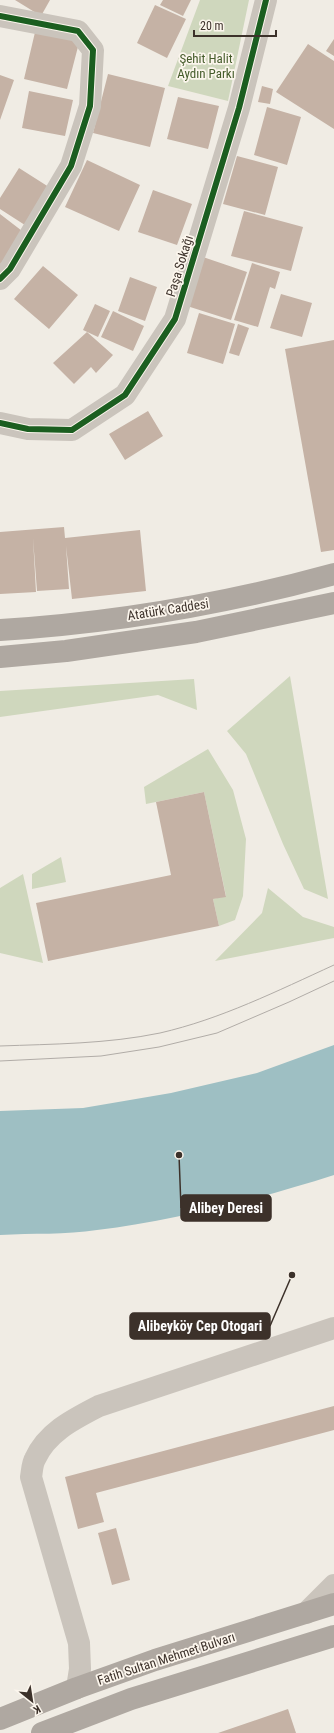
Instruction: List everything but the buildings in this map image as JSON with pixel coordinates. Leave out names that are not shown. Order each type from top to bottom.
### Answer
[{"type":"main road","name":"Atatürk Caddesi","points":[[0,630],[91,621],[160,612],[236,598],[334,574]]},
{"type":"main road","name":"Atatürk Caddesi","points":[[0,657],[66,651],[196,632],[334,603]]},
{"type":"main road","name":"Fatih Sultan Mehmet Bulvarı","points":[[0,1719],[77,1688],[155,1660],[334,1604]]},
{"type":"main road","points":[[42,1733],[131,1699],[334,1636]]},
{"type":"street","name":"Paşa Sokağı","points":[[0,423],[28,428],[72,430],[125,395],[175,319],[240,108],[266,0]]},
{"type":"street","points":[[0,16],[78,31],[93,50],[90,106],[71,166],[10,269],[0,280]]},
{"type":"street","points":[[77,1688],[80,1669],[79,1643],[31,1477],[34,1460],[46,1440],[70,1421],[99,1406],[334,1328]]},
{"type":"street","points":[[306,1613],[334,1585]]},
{"type":"green space","name":"Şehit Halit Aydın Parkı","points":[[200,0],[249,0],[228,101],[168,86]]},
{"type":"green space","points":[[290,676],[328,899],[304,889],[283,844],[246,754],[227,731]]},
{"type":"green space","points":[[194,679],[197,710],[158,695],[0,717],[0,691]]},
{"type":"green space","points":[[208,749],[233,790],[246,839],[243,896],[235,920],[219,926],[213,899],[226,896],[204,792],[146,804],[144,787]]},
{"type":"green space","points":[[61,857],[66,882],[32,889],[32,874]]},
{"type":"green space","points":[[23,874],[43,963],[0,953],[0,888]]},
{"type":"green space","points":[[268,888],[303,917],[334,927],[334,938],[215,961],[262,913]]},
{"type":"water","points":[[334,1045],[334,1175],[217,1208],[157,1221],[85,1232],[0,1235],[0,1111],[83,1108],[171,1093],[257,1073]]},
{"type":"tram line","points":[[0,1046],[100,1041],[140,1037],[160,1033],[227,1012],[334,965]]},
{"type":"tram line","points":[[0,1061],[101,1056],[159,1047],[217,1033],[334,981]]},
{"type":"cycle path","points":[[0,423],[28,429],[72,430],[125,395],[175,319],[239,108],[266,0]]},
{"type":"cycle path","points":[[0,16],[78,31],[93,50],[90,106],[71,166],[10,269],[0,279]]},
{"type":"place","name":"Alibey Deresi","points":[[179,1155]]},
{"type":"place","name":"Alibeyköy Cep Otogari","points":[[292,1275]]}]
